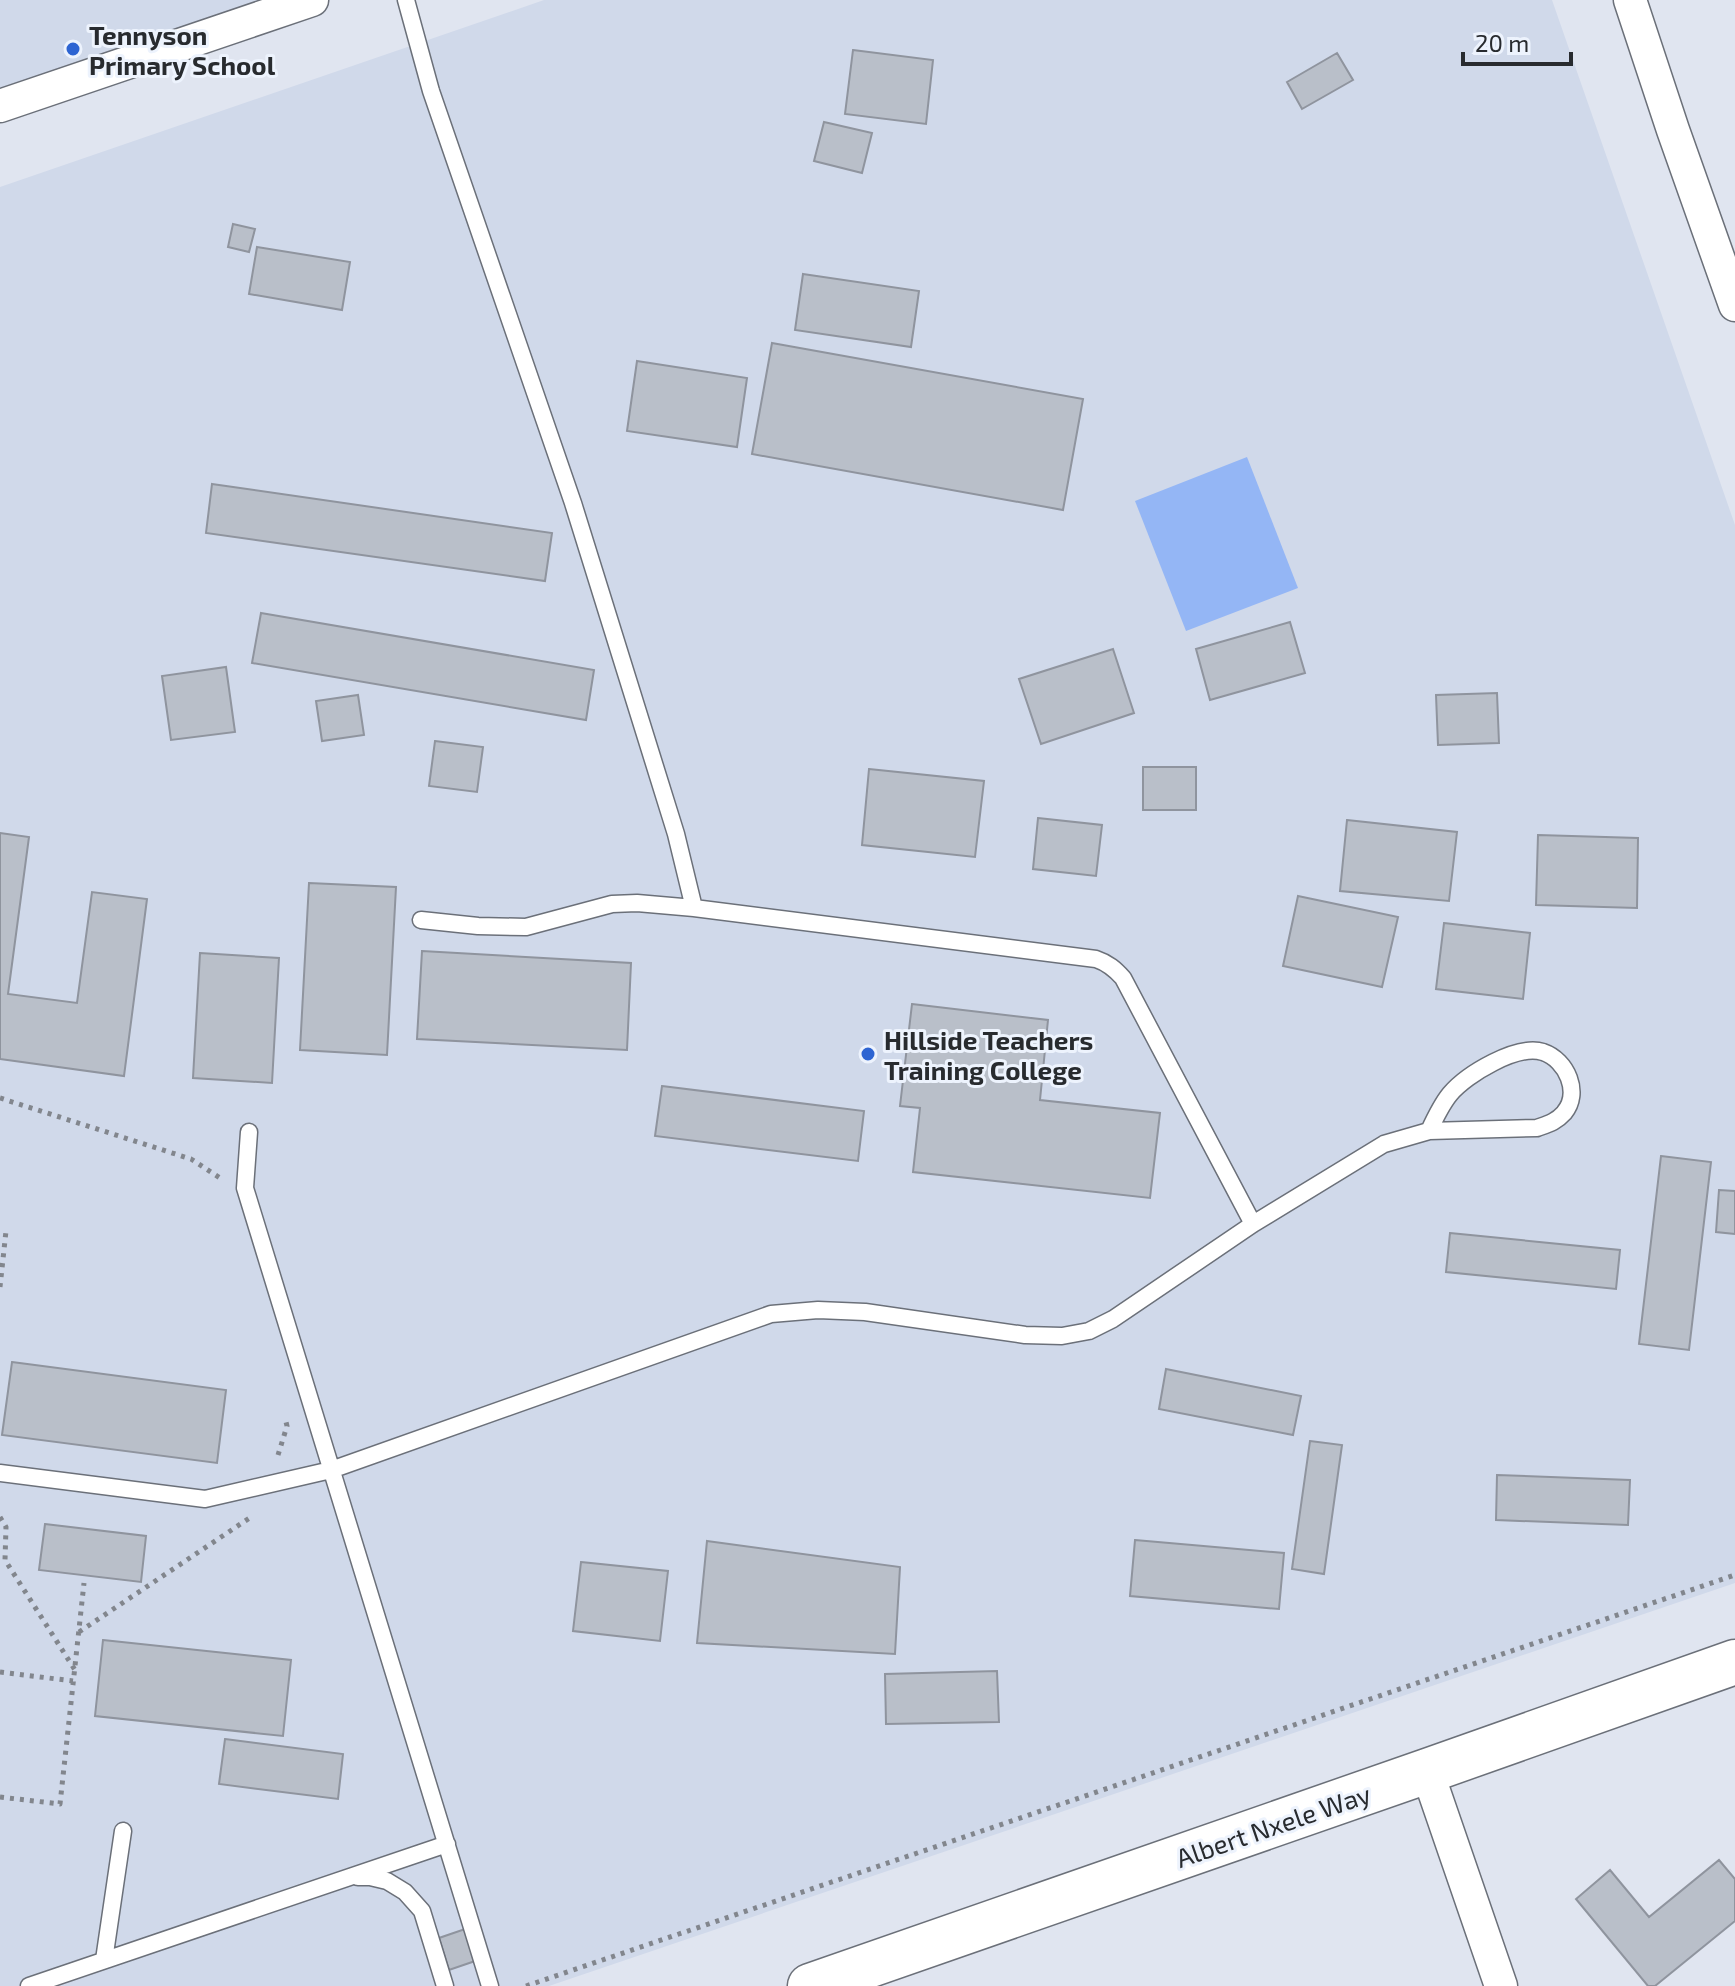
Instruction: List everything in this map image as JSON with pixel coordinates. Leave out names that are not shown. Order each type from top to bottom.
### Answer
[{"type":"main road","name":"Albert Nxele Way","points":[[810,1986],[1735,1662]]},
{"type":"street","points":[[0,106],[312,0]]},
{"type":"street","points":[[1630,0],[1735,305]]},
{"type":"street","points":[[1427,1771],[1501,1986]]},
{"type":"lane","points":[[406,0],[431,91],[578,518],[676,834],[694,908]]},
{"type":"lane","points":[[421,920],[526,927],[612,904],[637,903],[1096,959],[1113,967],[1123,978],[1253,1224]]},
{"type":"lane","points":[[0,1473],[205,1499],[331,1470],[771,1314],[818,1310],[865,1312],[1025,1335],[1062,1336],[1089,1331],[1113,1319],[1253,1224],[1384,1144],[1429,1131],[1537,1128],[1554,1122],[1566,1111],[1570,1100],[1568,1075],[1556,1060],[1542,1052],[1513,1053],[1465,1079],[1450,1094],[1429,1131]]},
{"type":"lane","points":[[249,1132],[245,1188],[490,1986]]},
{"type":"lane","points":[[104,1960],[123,1831]]},
{"type":"lane","points":[[29,1986],[447,1844]]},
{"type":"lane","points":[[348,1877],[387,1881],[405,1892],[422,1911],[445,1986]]},
{"type":"path","points":[[0,1098],[191,1159],[222,1179]]},
{"type":"path","points":[[0,1287],[6,1231]]},
{"type":"path","points":[[79,1632],[260,1511],[287,1426],[283,1411]]},
{"type":"path","points":[[0,1517],[6,1527],[5,1560],[75,1670]]},
{"type":"path","points":[[526,1986],[1735,1575]]},
{"type":"path","points":[[0,1797],[60,1804],[84,1583]]},
{"type":"path","points":[[0,1672],[73,1681]]},
{"type":"shaded area","name":"Tennyson Primary School","points":[[0,0],[293,0],[0,99]]},
{"type":"shaded area","name":"Hillside Teachers Training College","points":[[544,0],[1552,0],[1735,525],[1735,1583],[549,1986],[0,1986],[0,187]]},
{"type":"water","points":[[1247,457],[1298,588],[1186,631],[1135,501]]},
{"type":"building","points":[[853,50],[933,60],[926,124],[845,114]]},
{"type":"building","points":[[1337,53],[1353,80],[1302,109],[1287,82]]},
{"type":"building","points":[[824,122],[872,133],[862,173],[814,161]]},
{"type":"building","points":[[233,224],[255,229],[249,252],[228,247]]},
{"type":"building","points":[[257,247],[350,262],[342,310],[249,294]]},
{"type":"building","points":[[803,274],[919,291],[911,347],[795,330]]},
{"type":"building","points":[[772,343],[1083,399],[1063,510],[752,454]]},
{"type":"building","points":[[637,361],[747,378],[737,447],[627,431]]},
{"type":"building","points":[[212,484],[552,533],[545,581],[206,533]]},
{"type":"building","points":[[261,613],[594,670],[586,720],[252,663]]},
{"type":"building","points":[[1290,622],[1305,673],[1210,700],[1196,649]]},
{"type":"building","points":[[1113,649],[1134,713],[1041,744],[1019,679]]},
{"type":"building","points":[[226,667],[235,732],[171,740],[162,676]]},
{"type":"building","points":[[1497,693],[1499,743],[1438,745],[1436,695]]},
{"type":"building","points":[[358,695],[364,735],[322,741],[316,701]]},
{"type":"building","points":[[435,741],[483,747],[477,792],[429,786]]},
{"type":"building","points":[[1143,767],[1196,767],[1196,810],[1143,810]]},
{"type":"building","points":[[869,769],[984,781],[975,857],[862,845]]},
{"type":"building","points":[[1038,818],[1102,825],[1096,876],[1033,869]]},
{"type":"building","points":[[1347,820],[1457,832],[1449,901],[1340,891]]},
{"type":"building","points":[[0,833],[29,837],[8,994],[77,1003],[92,892],[147,899],[124,1076],[0,1059]]},
{"type":"building","points":[[1538,835],[1638,838],[1637,908],[1536,905]]},
{"type":"building","points":[[309,883],[396,887],[387,1055],[300,1050]]},
{"type":"building","points":[[1298,896],[1398,917],[1382,987],[1283,966]]},
{"type":"building","points":[[1444,923],[1530,933],[1523,999],[1436,989]]},
{"type":"building","points":[[422,951],[631,963],[627,1050],[417,1039]]},
{"type":"building","points":[[200,953],[279,958],[272,1083],[193,1078]]},
{"type":"building","points":[[912,1004],[1048,1020],[1040,1100],[1160,1113],[1150,1198],[913,1172],[920,1108],[900,1106]]},
{"type":"building","points":[[662,1086],[864,1111],[858,1161],[655,1136]]},
{"type":"building","points":[[1661,1156],[1711,1162],[1689,1350],[1639,1344]]},
{"type":"building","points":[[1719,1190],[1735,1191],[1735,1234],[1716,1232]]},
{"type":"building","points":[[1450,1233],[1620,1250],[1616,1289],[1446,1272]]},
{"type":"building","points":[[12,1362],[226,1390],[217,1463],[2,1435]]},
{"type":"building","points":[[1166,1369],[1301,1396],[1293,1435],[1159,1409]]},
{"type":"building","points":[[1310,1441],[1342,1445],[1324,1574],[1292,1569]]},
{"type":"building","points":[[1497,1475],[1630,1480],[1628,1525],[1496,1520]]},
{"type":"building","points":[[45,1524],[146,1536],[141,1582],[39,1570]]},
{"type":"building","points":[[1135,1540],[1284,1553],[1279,1609],[1130,1596]]},
{"type":"building","points":[[707,1541],[900,1567],[895,1654],[697,1643]]},
{"type":"building","points":[[581,1562],[668,1571],[660,1641],[573,1631]]},
{"type":"building","points":[[103,1640],[291,1660],[283,1736],[95,1716]]},
{"type":"building","points":[[997,1671],[999,1722],[886,1724],[885,1674]]},
{"type":"building","points":[[225,1739],[343,1754],[338,1799],[219,1784]]},
{"type":"building","points":[[1719,1860],[1735,1879],[1735,1921],[1655,1986],[1648,1986],[1576,1899],[1610,1870],[1649,1917]]},
{"type":"building","points":[[468,1928],[478,1960],[449,1970],[439,1938]]},
{"type":"place","name":"Tennyson Primary School","points":[[73,49]]},
{"type":"place","name":"Hillside Teachers Training College","points":[[868,1054]]}]
